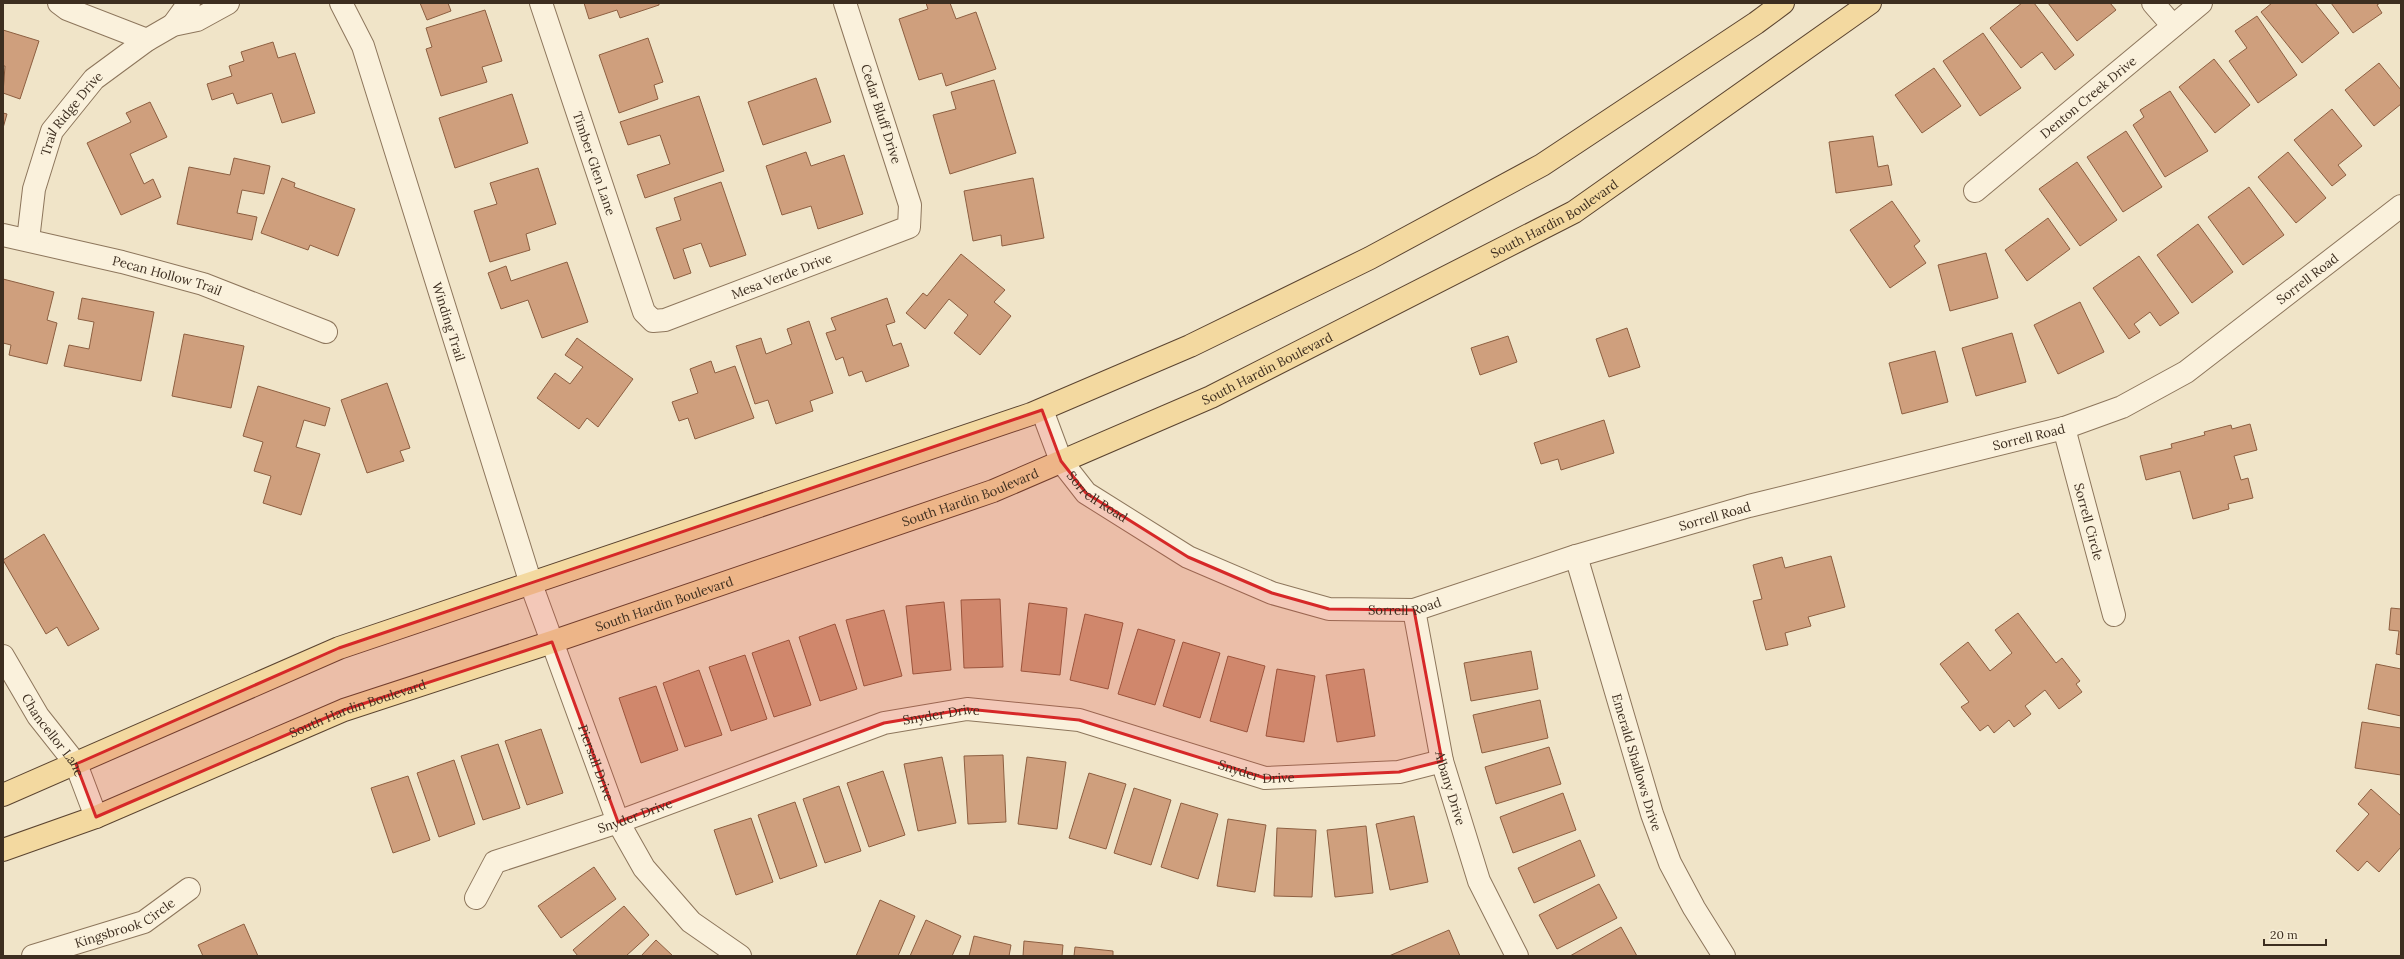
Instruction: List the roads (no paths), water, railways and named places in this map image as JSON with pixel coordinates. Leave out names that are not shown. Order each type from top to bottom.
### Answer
[{"type":"main road","points":[[3,795],[340,648],[1042,410],[1190,346],[1370,258],[1542,165],[1756,23],[1783,3]]},
{"type":"main road","name":"South Hardin Boulevard","points":[[3,850],[96,818],[344,710],[552,642],[993,491],[1211,396],[1574,212],[1870,3]]},
{"type":"street","points":[[59,3],[67,9],[147,40]]},
{"type":"street","name":"Trail Ridge Drive","points":[[173,25],[189,3]]},
{"type":"street","name":"Trail Ridge Drive","points":[[28,240],[34,189],[52,131],[94,79],[147,40],[173,25],[197,20],[228,3]]},
{"type":"street","name":"Winding Trail","points":[[341,3],[363,46],[531,584],[552,642]]},
{"type":"street","name":"Timber Glen Lane","points":[[541,3],[644,312],[653,321]]},
{"type":"street","name":"Cedar Bluff Drive","points":[[845,3],[910,205],[910,227]]},
{"type":"street","points":[[2153,3],[2172,26]]},
{"type":"street","name":"Denton Creek Drive","points":[[1975,191],[2201,3]]},
{"type":"street","name":"Sorrell Road","points":[[1042,410],[1061,461],[1086,492],[1188,557],[1272,593],[1329,609],[1414,610],[1576,556],[1749,506],[2064,428],[2122,407],[2186,372],[2401,206]]},
{"type":"street","name":"Mesa Verde Drive","points":[[653,321],[665,320],[910,227]]},
{"type":"street","name":"Pecan Hollow Trail","points":[[3,235],[122,262],[202,284],[326,332]]},
{"type":"street","name":"Sorrell Circle","points":[[2064,428],[2114,615]]},
{"type":"street","name":"Emerald Shallows Drive","points":[[1576,556],[1652,814],[1670,863],[1694,908],[1724,956]]},
{"type":"street","name":"Albany Drive","points":[[1414,610],[1442,761],[1479,881],[1517,956]]},
{"type":"street","name":"Piersall Drive","points":[[552,642],[618,822],[644,868],[690,922],[740,956]]},
{"type":"street","name":"Chancellor Lane","points":[[3,656],[38,716],[76,764],[96,818]]},
{"type":"street","name":"Snyder Drive","points":[[476,898],[495,862],[618,822],[884,722],[967,709],[1079,720],[1264,778],[1399,772],[1442,761]]},
{"type":"street","name":"Kingsbrook Circle","points":[[33,956],[144,922],[189,889]]}]
